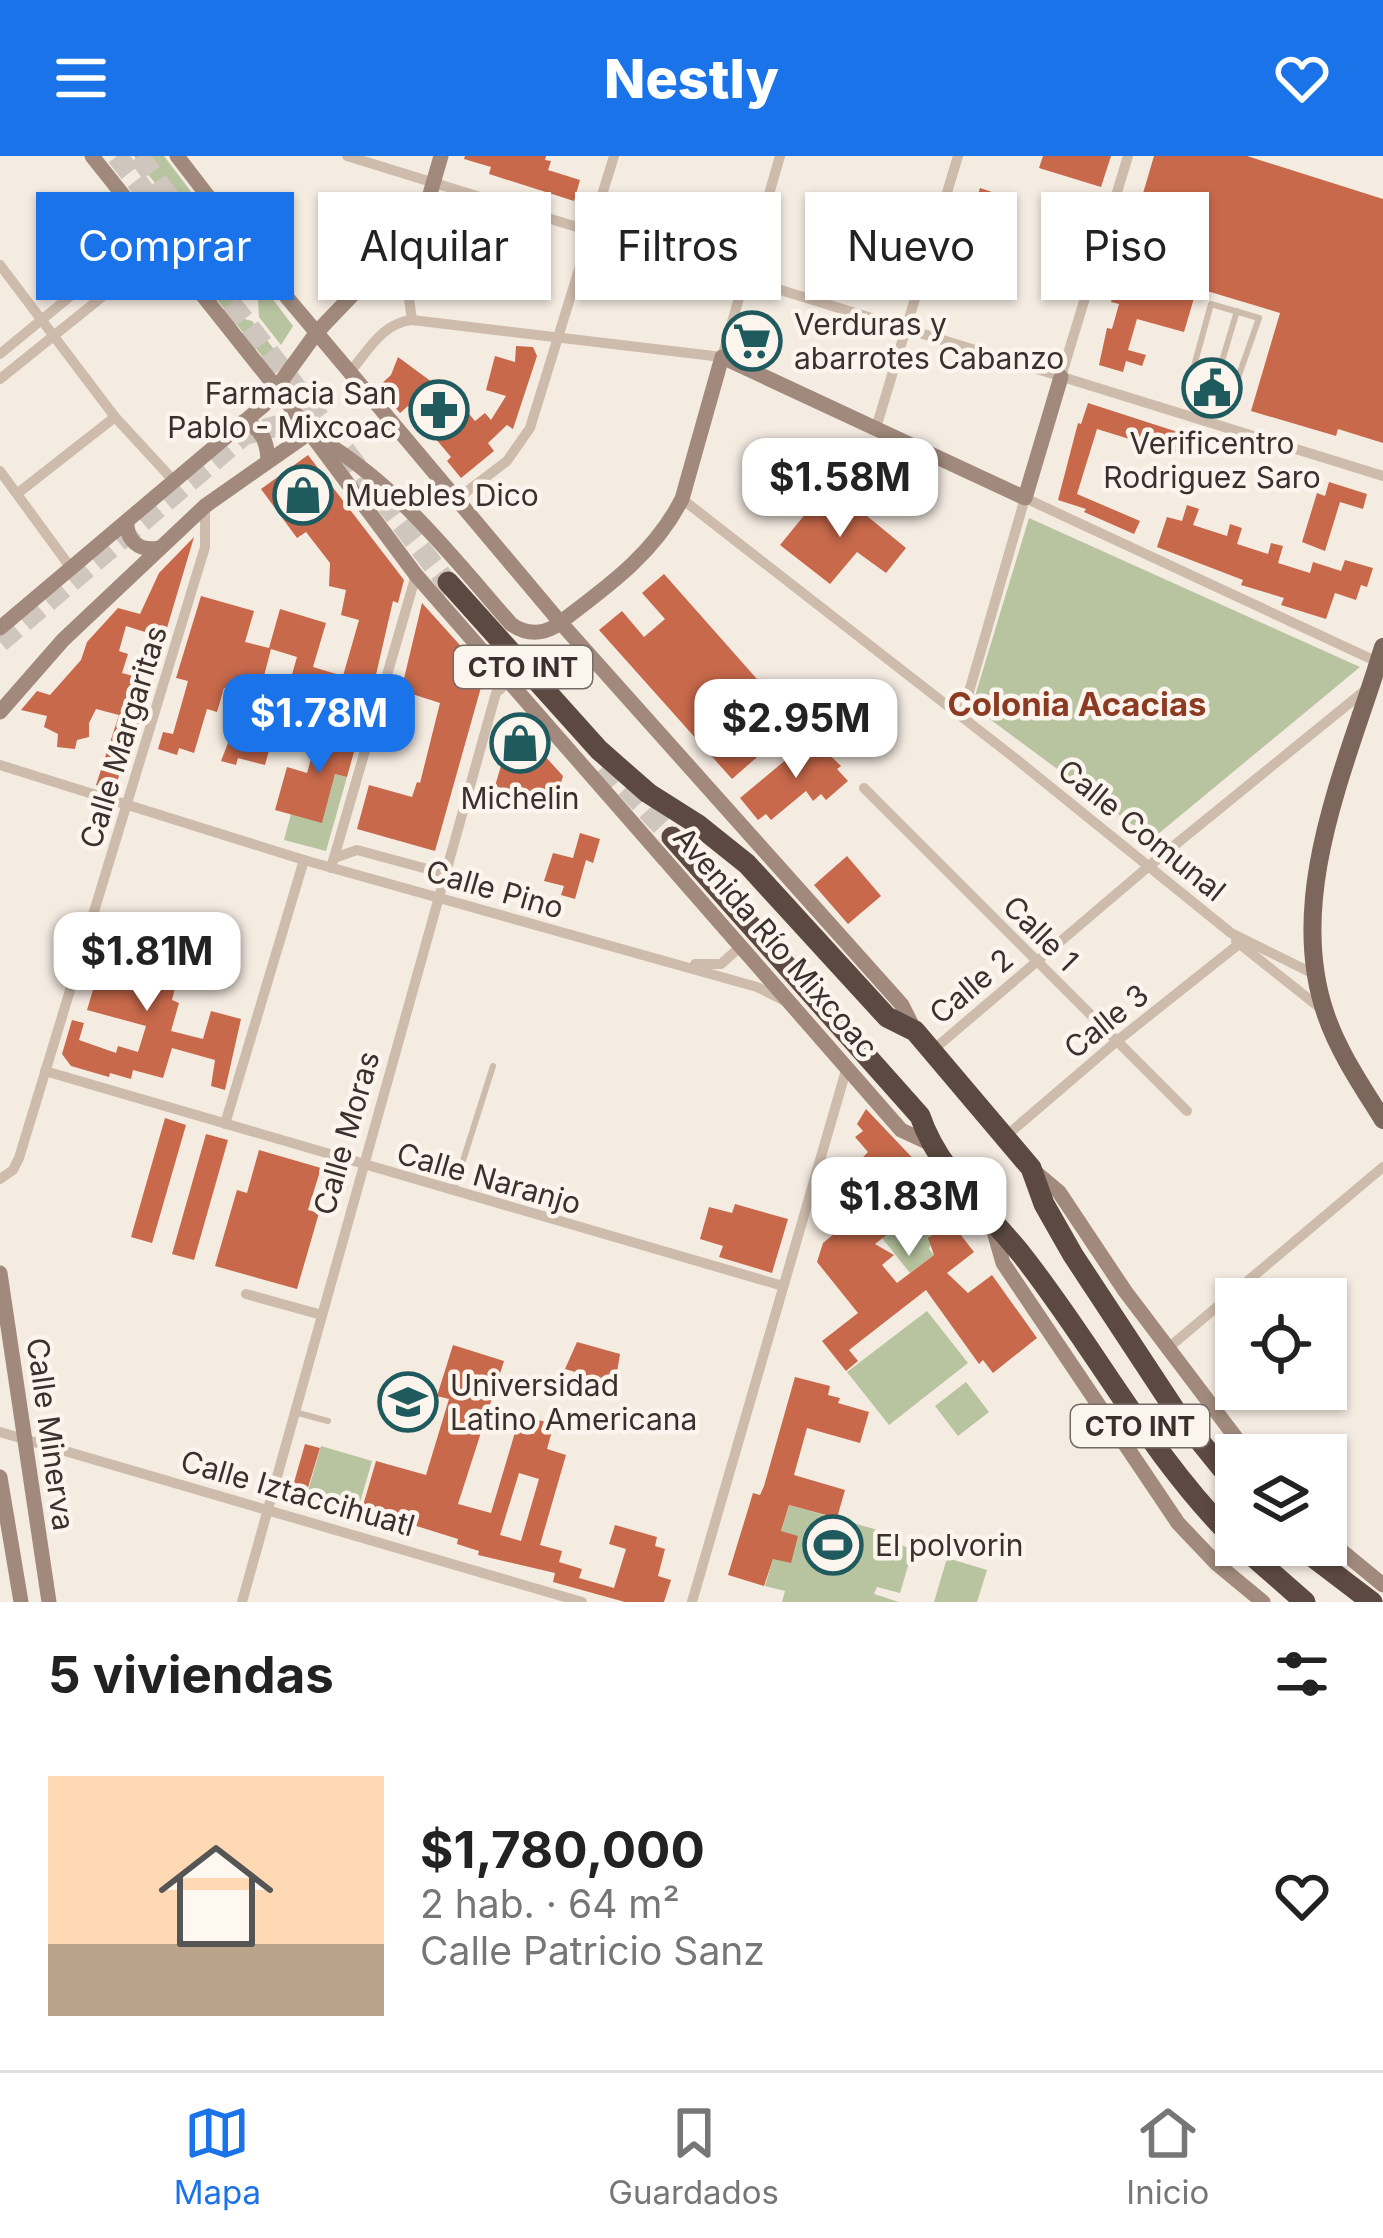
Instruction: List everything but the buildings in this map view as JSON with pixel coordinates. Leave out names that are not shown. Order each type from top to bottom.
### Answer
[{"type":"highway","name":"CTO INT","points":[[448,582],[599,751],[648,793],[747,864],[887,1018],[915,1031]]},
{"type":"highway","name":"CTO INT","points":[[672,837],[920,1116],[929,1143]]},
{"type":"highway","name":"Avenida Río Mixcoac","points":[[915,1031],[1030,1168]]},
{"type":"highway","name":"Avenida Río Mixcoac","points":[[929,1143],[992,1226]]},
{"type":"highway","name":"CTO INT","points":[[1030,1168],[1043,1204],[1073,1255],[1178,1413],[1215,1460]]},
{"type":"highway","name":"CTO INT","points":[[992,1226],[1019,1251],[1177,1475],[1215,1518]]},
{"type":"highway","name":"CTO INT","points":[[1264,1566],[1305,1602]]},
{"type":"highway","points":[[1325,1566],[1372,1602]]},
{"type":"main road","name":"Avenida Río Mixcoac","points":[[92,156],[121,192]]},
{"type":"main road","name":"Avenida Río Mixcoac","points":[[177,156],[229,226],[457,500],[902,1005],[915,1031]]},
{"type":"main road","points":[[431,192],[441,156]]},
{"type":"main road","name":"Avenida Río Mixcoac","points":[[205,300],[416,574],[507,683],[901,1130],[929,1143]]},
{"type":"main road","points":[[0,628],[278,391],[317,332],[349,300]]},
{"type":"main road","points":[[0,712],[63,640],[205,506],[309,433],[354,458],[419,519],[511,624],[534,633],[560,622],[632,568],[656,542],[682,499],[722,357],[1025,499],[1061,377]]},
{"type":"main road","points":[[243,422],[260,432],[268,459]]},
{"type":"main road","points":[[127,520],[135,544],[160,548]]},
{"type":"main road","points":[[1382,658],[1321,856],[1316,976],[1340,1050],[1383,1120]]},
{"type":"main road","name":"Avenida Río Mixcoac","points":[[1030,1168],[1059,1192],[1233,1434]]},
{"type":"main road","name":"Avenida Río Mixcoac","points":[[992,1226],[1003,1263],[1151,1486],[1204,1550],[1263,1602]]},
{"type":"main road","name":"Calle Minerva","points":[[0,1274],[4,1326],[49,1602]]},
{"type":"main road","name":"Calle Minerva","points":[[0,1477],[21,1602]]},
{"type":"main road","points":[[1347,1555],[1383,1585]]},
{"type":"street","points":[[347,156],[575,224]]},
{"type":"street","points":[[603,192],[614,156]]},
{"type":"street","points":[[770,192],[780,156]]},
{"type":"street","points":[[876,428],[958,156]]},
{"type":"street","points":[[1061,377],[1128,156]]},
{"type":"street","points":[[0,266],[115,417],[174,481]]},
{"type":"street","points":[[457,500],[520,446],[530,428],[575,284]]},
{"type":"street","points":[[781,288],[1383,476]]},
{"type":"street","points":[[0,354],[67,300]]},
{"type":"street","points":[[0,379],[98,300]]},
{"type":"street","points":[[409,300],[412,320]]},
{"type":"street","points":[[350,372],[385,330],[396,322],[412,320],[722,357],[741,300]]},
{"type":"street","points":[[18,493],[115,417]]},
{"type":"street","points":[[0,471],[71,568]]},
{"type":"street","name":"Calle Comunal","points":[[682,499],[962,716],[1241,942]]},
{"type":"street","points":[[962,716],[1025,499],[1382,658]]},
{"type":"street","name":"Calle Margaritas","points":[[0,1179],[13,1170],[19,1158],[128,807],[205,547],[205,506]]},
{"type":"street","points":[[333,863],[416,574]]},
{"type":"street","name":"Calle Moras","points":[[242,1602],[496,694],[507,683]]},
{"type":"street","name":"Calle 2","points":[[932,1050],[1371,686]]},
{"type":"street","name":"Calle Pino","points":[[0,765],[304,860],[333,863],[439,898],[757,987],[790,1004]]},
{"type":"street","name":"Calle 1","points":[[864,788],[1186,1111]]},
{"type":"street","name":"Calle Pino","points":[[333,863],[358,850],[446,874]]},
{"type":"street","points":[[225,1124],[304,860]]},
{"type":"street","points":[[1241,942],[1316,976]]},
{"type":"street","points":[[1241,942],[1325,1012]]},
{"type":"street","name":"Calle 3","points":[[1006,1136],[1241,942]]},
{"type":"street","name":"Calle Pino","points":[[674,963],[721,964],[740,946]]},
{"type":"street","points":[[692,1602],[847,1067]]},
{"type":"street","name":"Calle Naranjo","points":[[45,1071],[783,1286]]},
{"type":"street","points":[[1168,1349],[1383,1166]]},
{"type":"street","points":[[246,1294],[322,1315]]},
{"type":"street","name":"Calle Iztaccihuatl","points":[[0,1432],[583,1602]]},
{"type":"lane","points":[[1210,304],[1258,318],[1236,388],[1216,382],[1197,372],[1194,359],[1210,304]]},
{"type":"lane","points":[[1204,421],[1237,311]]},
{"type":"lane","points":[[453,1192],[493,1066]]},
{"type":"lane","points":[[294,1412],[328,1421]]},
{"type":"lane","points":[[489,1589],[494,1574]]},
{"type":"green space","points":[[134,156],[164,156],[191,192],[162,192]]},
{"type":"green space","points":[[217,300],[235,300],[236,317],[252,321],[277,353],[269,365]]},
{"type":"green space","points":[[258,300],[273,300],[293,326],[281,345],[259,317]]},
{"type":"green space","points":[[1029,518],[1360,667],[1152,839],[972,706]]},
{"type":"green space","points":[[335,774],[347,777],[326,851],[284,840],[291,814],[322,822]]},
{"type":"green space","points":[[916,1212],[934,1234],[929,1249],[934,1255],[910,1273],[882,1238]]},
{"type":"green space","points":[[927,1311],[968,1363],[889,1425],[847,1372]]},
{"type":"green space","points":[[966,1382],[989,1412],[958,1436],[935,1406]]},
{"type":"green space","points":[[321,1446],[372,1461],[357,1513],[306,1498]]},
{"type":"green space","name":"El polvorin","points":[[789,1505],[892,1534],[891,1542],[913,1549],[900,1593],[877,1587],[874,1594],[899,1602],[782,1602],[785,1591],[765,1586]]},
{"type":"green space","points":[[947,1558],[987,1570],[977,1602],[934,1602]]},
{"type":"tunnel","points":[[117,156],[458,597]]},
{"type":"tunnel","points":[[139,156],[165,192]]},
{"type":"tunnel","points":[[0,642],[244,435],[284,424],[318,427]]},
{"type":"tunnel","points":[[605,765],[672,837]]},
{"type":"place","name":"Verduras y abarrotes Cabanzo","points":[[752,341]]},
{"type":"place","name":"Verificentro Rodriguez Saro","points":[[1212,388]]},
{"type":"place","name":"Farmacia San Pablo - Mixcoac","points":[[439,410]]},
{"type":"place","name":"Muebles Dico","points":[[303,495]]},
{"type":"place","name":"Michelin","points":[[520,743]]},
{"type":"place","name":"Universidad Latino Americana","points":[[408,1402]]},
{"type":"place","name":"El polvorin","points":[[833,1545]]},
{"type":"district","name":"Colonia Acacias","points":[[1077,704]]}]
